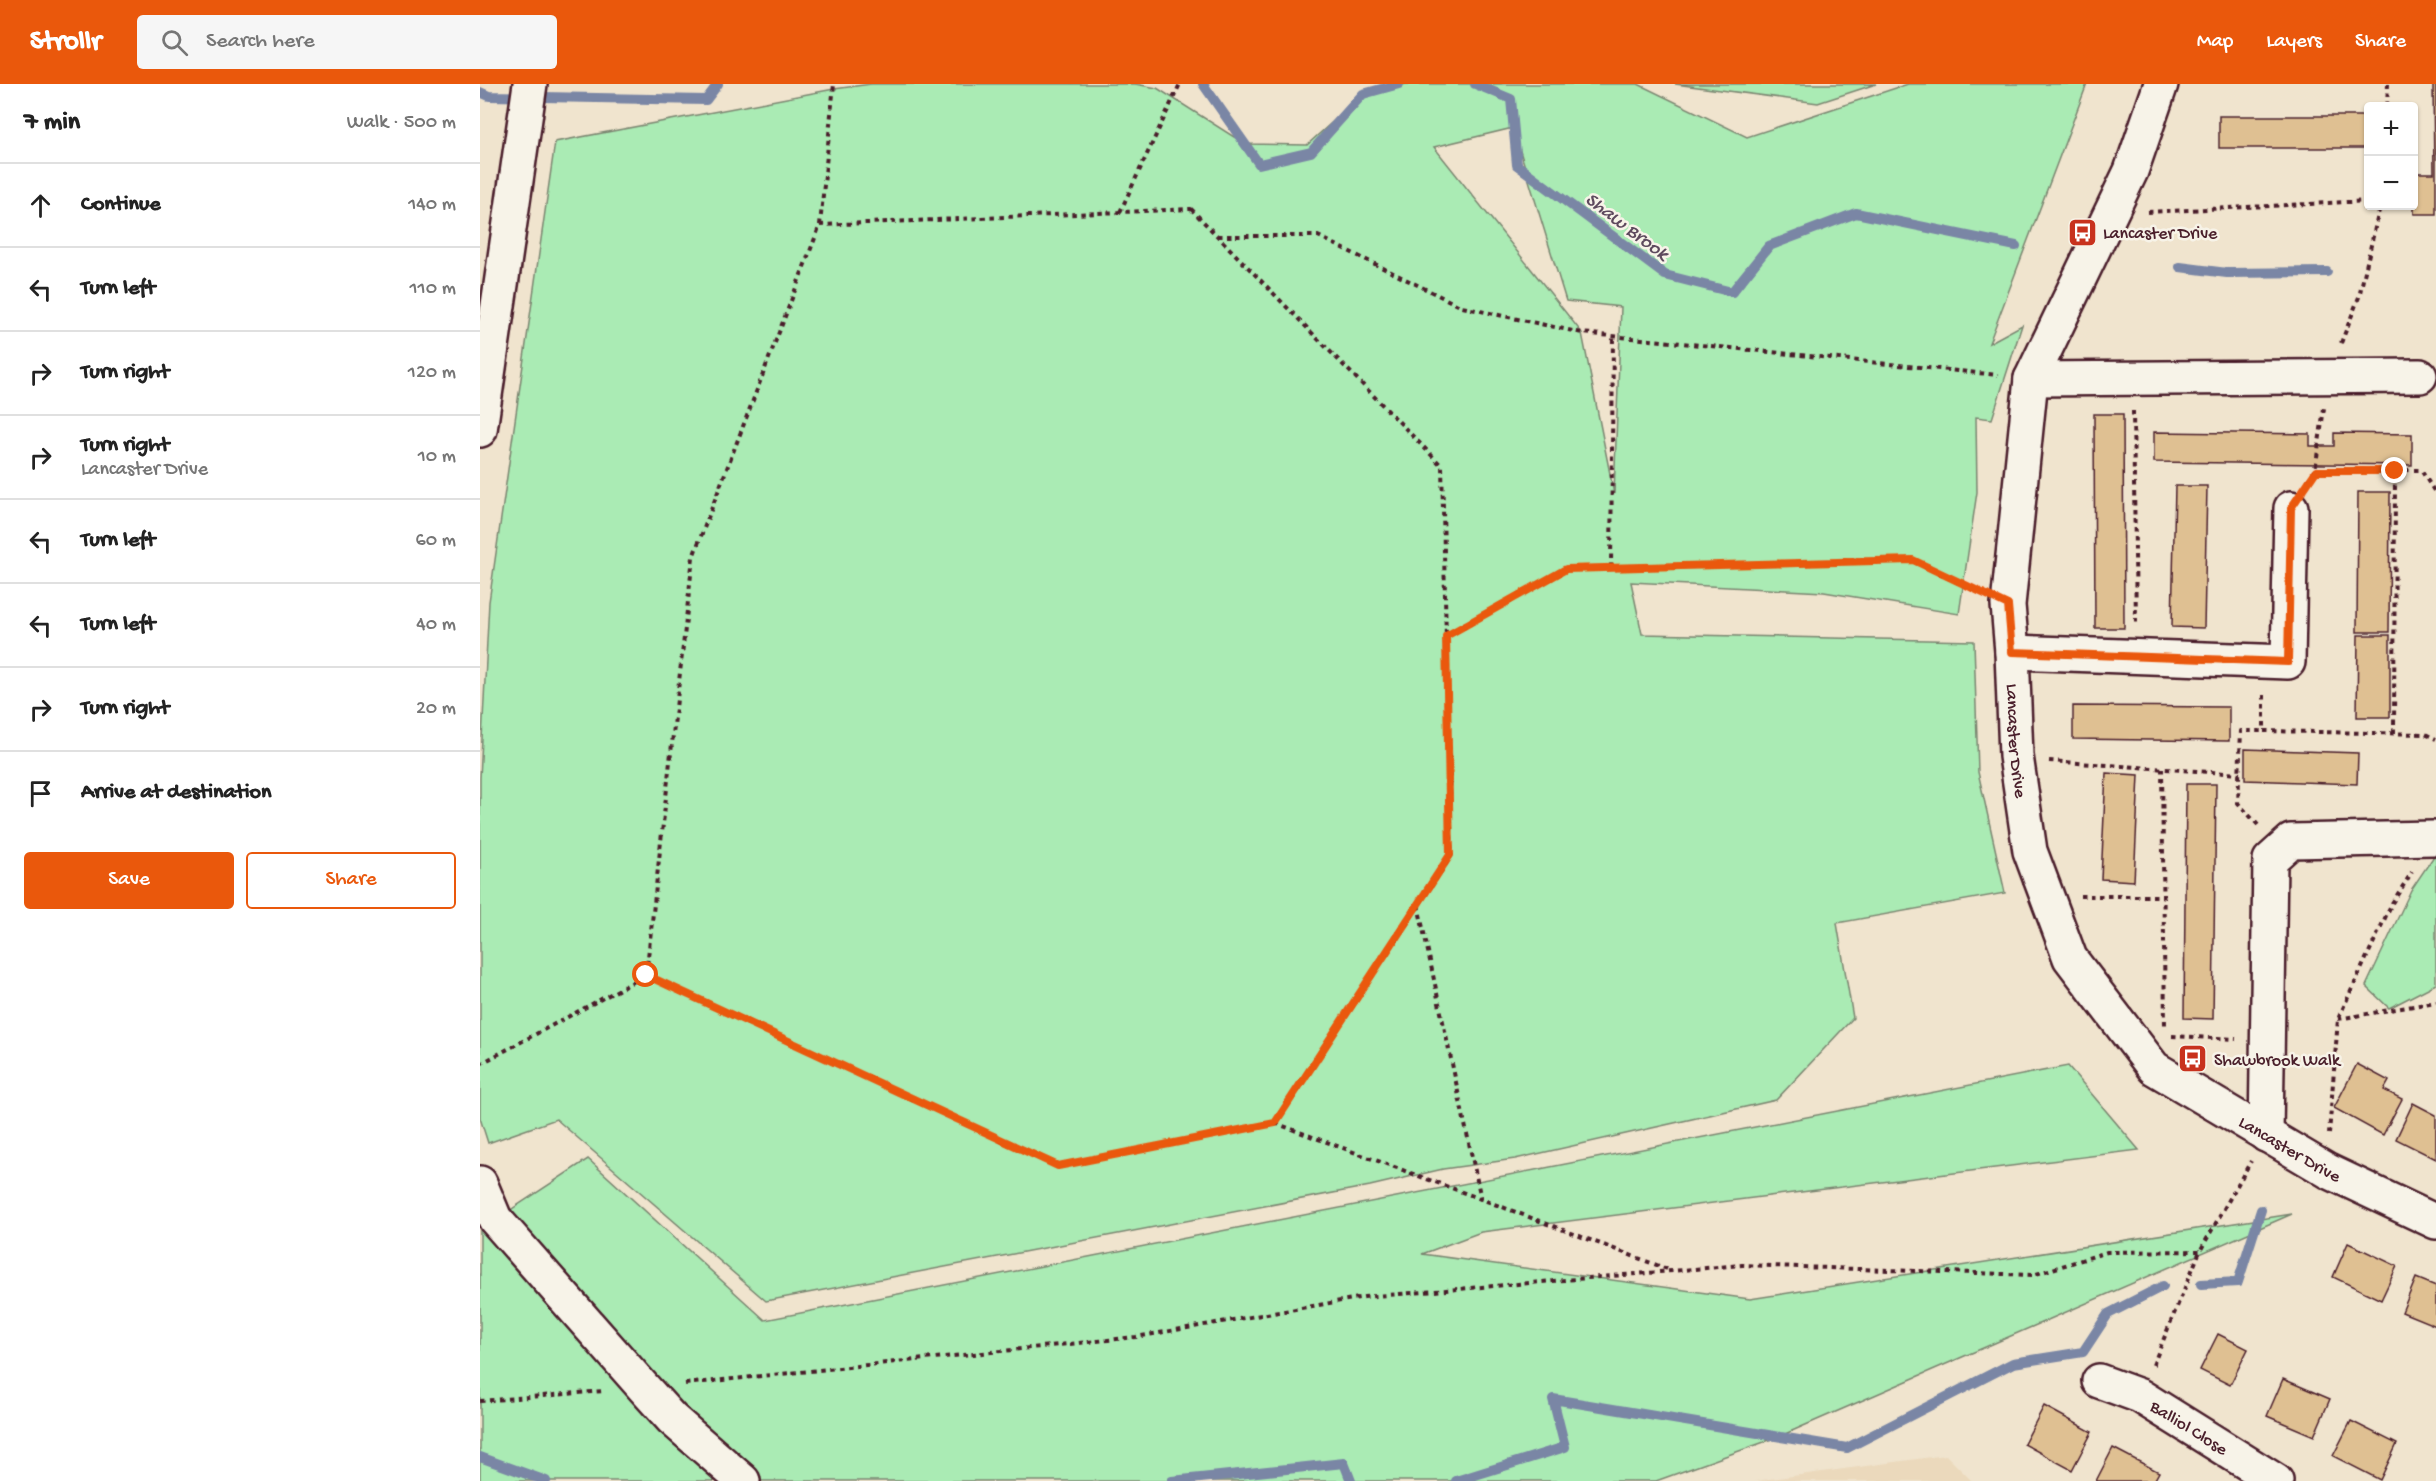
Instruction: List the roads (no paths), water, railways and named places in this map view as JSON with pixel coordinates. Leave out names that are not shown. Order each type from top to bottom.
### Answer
[{"type":"street","points":[[480,430],[530,84]]},
{"type":"street","name":"Lancaster Drive","points":[[2161,84],[2131,171],[2031,379],[2008,605],[2016,759],[2030,852],[2070,958],[2154,1068],[2328,1171],[2436,1222]]},
{"type":"street","points":[[2031,379],[2420,376]]},
{"type":"street","points":[[2012,652],[2288,662],[2291,508]]},
{"type":"street","points":[[2266,1135],[2270,860],[2291,841],[2433,838]]},
{"type":"street","points":[[480,1183],[495,1219],[644,1388],[672,1419],[743,1481]]},
{"type":"street","name":"Balliol Close","points":[[2099,1381],[2140,1396],[2276,1481]]},
{"type":"waterway","name":"Shaw Brook","points":[[480,92],[489,96],[706,100],[718,84]]},
{"type":"waterway","name":"Shaw Brook","points":[[1203,84],[1259,164],[1311,152],[1363,94],[1399,84]]},
{"type":"waterway","name":"Shaw Brook","points":[[1475,84],[1511,99],[1517,165],[1665,275],[1732,292],[1769,246],[1856,213],[2016,246]]},
{"type":"waterway","name":"Shaw Brook","points":[[2180,267],[2227,273],[2327,272]]},
{"type":"waterway","points":[[2201,1284],[2238,1282],[2261,1210]]},
{"type":"waterway","points":[[1456,1481],[1565,1447],[1553,1399],[1847,1448],[2013,1363],[2083,1352],[2108,1314],[2163,1286]]},
{"type":"waterway","points":[[480,1457],[546,1481]]},
{"type":"waterway","points":[[1172,1481],[1344,1463],[1351,1481]]},
{"type":"place","name":"Lancaster Drive","points":[[2082,232]]},
{"type":"place","name":"Shawbrook Walk","points":[[2193,1059]]}]
